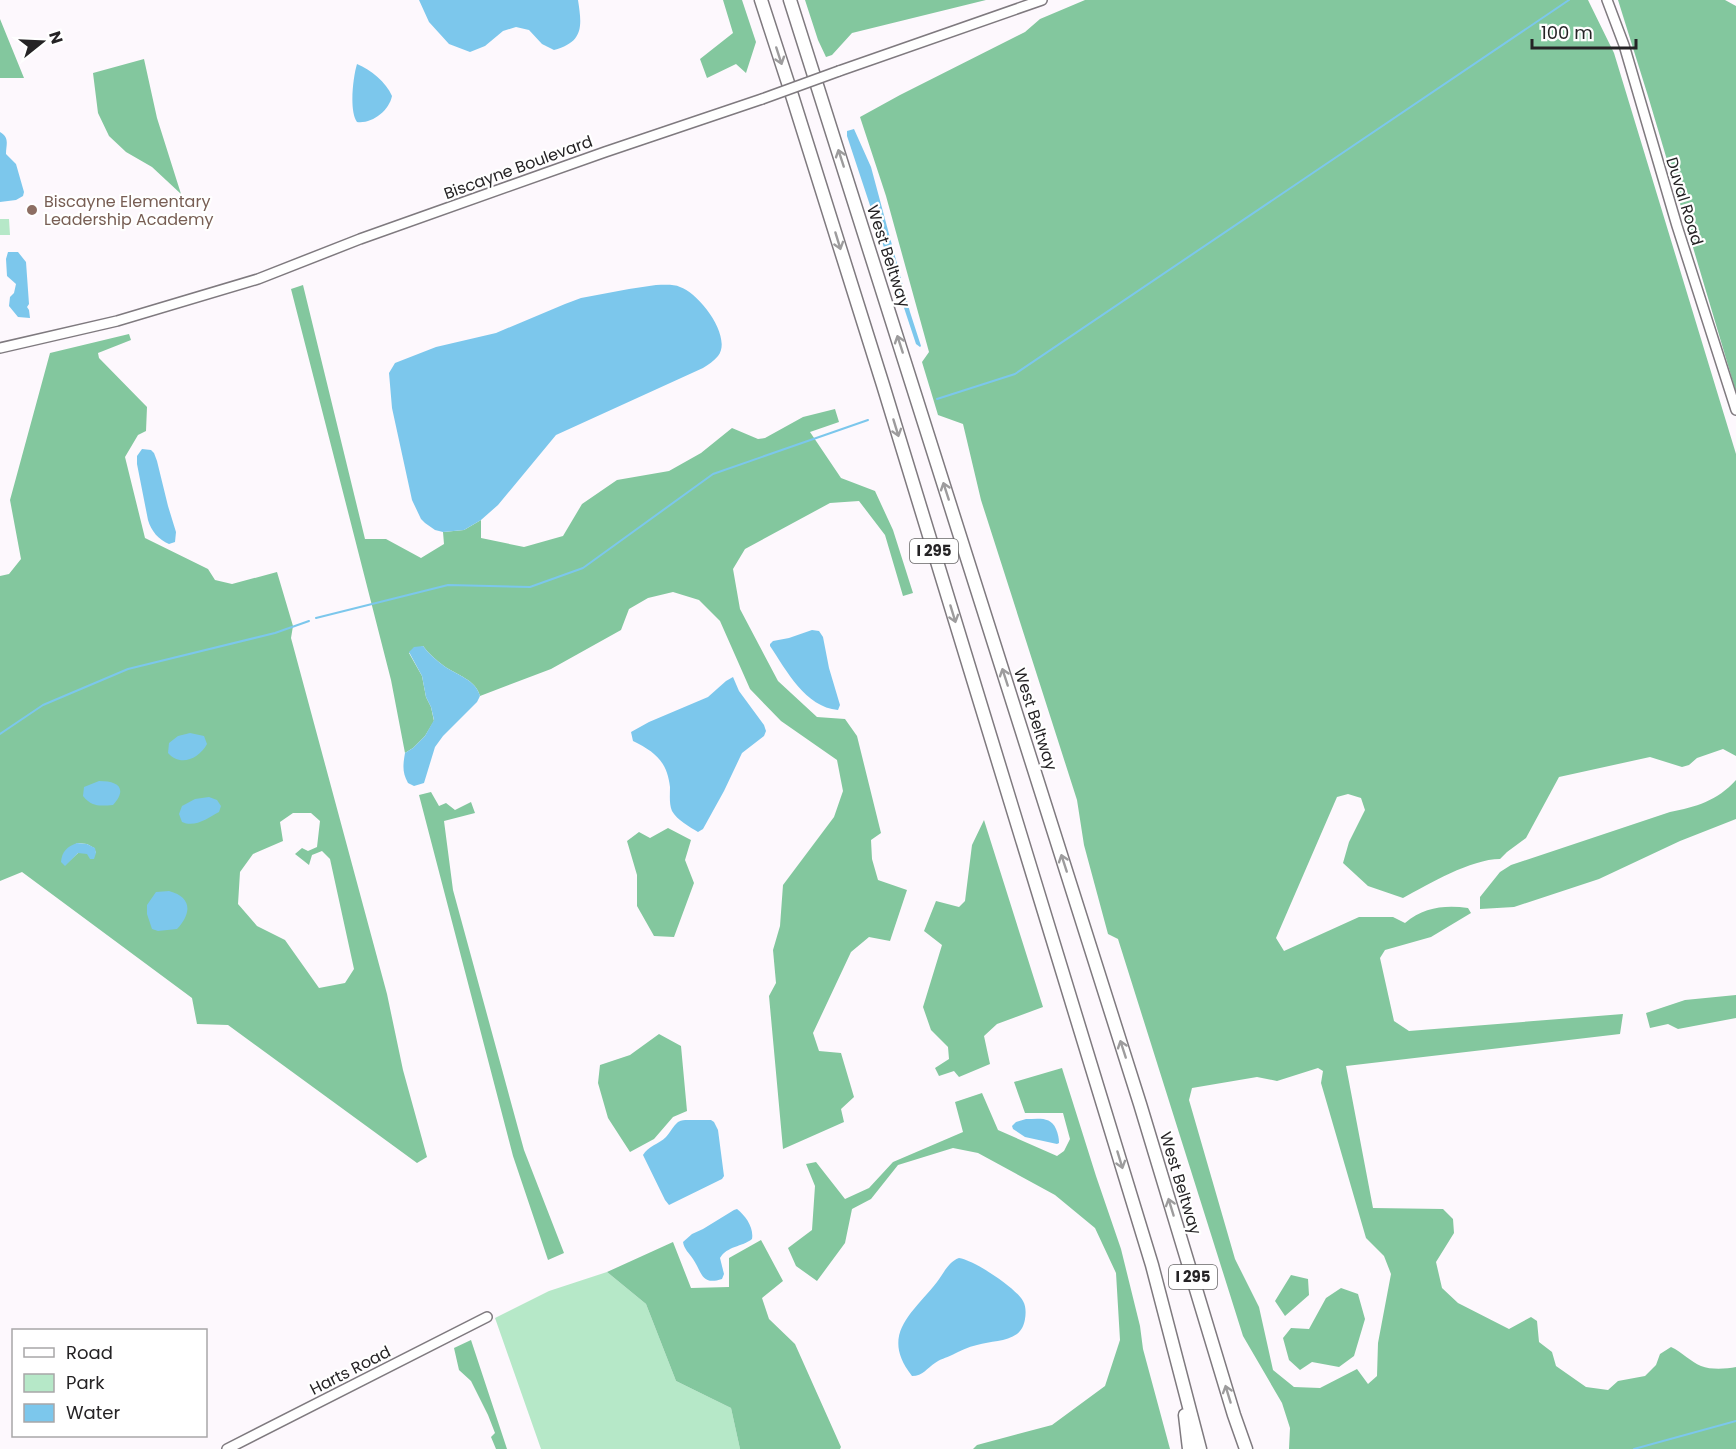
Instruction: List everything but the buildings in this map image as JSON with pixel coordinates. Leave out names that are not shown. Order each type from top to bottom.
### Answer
[{"type":"highway","name":"I 295","points":[[761,0],[883,385],[1152,1264],[1200,1449]]},
{"type":"highway","name":"West Beltway","points":[[790,0],[1140,1104],[1246,1449]]},
{"type":"highway","points":[[1152,1264],[1187,1425],[1189,1449]]},
{"type":"street","name":"Biscayne Boulevard","points":[[0,348],[117,321],[269,275],[377,233],[1042,0]]},
{"type":"street","name":"Duval Road","points":[[1607,0],[1624,45],[1665,189],[1736,410]]},
{"type":"street","name":"Harts Road","points":[[227,1449],[487,1317]]},
{"type":"green space","points":[[723,0],[742,0],[756,42],[746,73],[736,64],[707,78],[700,59],[733,33]]},
{"type":"green space","points":[[805,0],[986,0],[852,33],[832,55],[826,57]]},
{"type":"green space","points":[[1085,0],[1588,0],[1614,53],[1736,454],[1736,756],[1723,749],[1697,758],[1689,765],[1682,767],[1650,757],[1559,777],[1526,838],[1500,859],[1463,868],[1403,898],[1368,886],[1343,863],[1349,842],[1365,810],[1361,798],[1348,794],[1337,797],[1276,938],[1284,951],[1359,917],[1393,917],[1405,923],[1420,913],[1435,908],[1468,908],[1471,913],[1431,937],[1385,950],[1380,958],[1394,1021],[1409,1031],[1623,1014],[1620,1034],[1346,1066],[1373,1208],[1443,1209],[1453,1219],[1454,1233],[1436,1262],[1442,1288],[1458,1303],[1509,1329],[1531,1317],[1537,1321],[1539,1342],[1552,1352],[1556,1366],[1586,1387],[1608,1390],[1618,1381],[1645,1376],[1656,1365],[1660,1354],[1671,1347],[1705,1367],[1718,1369],[1736,1367],[1736,1449],[1289,1449],[1290,1428],[1282,1403],[1243,1336],[1118,939],[1108,934],[1084,845],[1077,800],[981,500],[963,424],[938,415],[922,362],[929,352],[886,196],[860,117],[1025,32],[1040,19]],"holes":[[[1318,1068],[1323,1071],[1321,1083],[1366,1238],[1384,1256],[1391,1274],[1378,1343],[1377,1376],[1368,1384],[1357,1369],[1320,1388],[1294,1387],[1273,1370],[1259,1307],[1235,1259],[1189,1100],[1192,1088],[1257,1077],[1277,1081]]]},
{"type":"green space","points":[[1618,0],[1725,0],[1736,6],[1736,392],[1648,96]]},
{"type":"green space","points":[[0,19],[24,78],[0,78]]},
{"type":"green space","points":[[144,59],[157,118],[181,194],[152,167],[126,152],[109,136],[98,113],[93,73]]},
{"type":"green space","points":[[0,219],[9,219],[10,235],[0,235]]},
{"type":"green space","points":[[303,285],[365,539],[386,539],[421,558],[444,544],[443,532],[464,530],[481,520],[481,538],[524,547],[563,536],[582,504],[617,480],[669,471],[701,453],[732,428],[758,439],[765,438],[803,417],[835,409],[839,422],[810,432],[841,478],[875,491],[893,530],[913,593],[903,596],[885,535],[859,501],[830,503],[745,549],[733,569],[740,609],[778,681],[817,717],[845,719],[857,736],[881,833],[871,840],[872,859],[878,880],[907,890],[890,941],[869,937],[851,952],[813,1033],[819,1051],[841,1053],[854,1097],[841,1109],[844,1122],[783,1149],[769,996],[776,983],[773,950],[780,926],[783,885],[834,817],[843,791],[837,760],[781,721],[750,689],[720,621],[699,600],[673,592],[648,598],[629,609],[621,630],[551,669],[480,696],[475,686],[444,666],[423,646],[409,653],[422,676],[434,721],[425,736],[405,753],[391,680],[291,289]]},
{"type":"green space","points":[[129,334],[131,340],[98,353],[99,358],[147,407],[146,431],[138,435],[125,457],[145,538],[208,569],[215,580],[232,584],[277,572],[293,626],[291,638],[387,994],[403,1070],[427,1157],[417,1163],[228,1025],[197,1024],[192,998],[22,872],[0,881],[0,576],[9,574],[21,559],[10,500],[50,353]],"holes":[[[293,813],[311,813],[320,821],[317,847],[308,851],[302,848],[295,854],[309,865],[312,855],[322,851],[330,859],[354,969],[345,983],[319,988],[285,940],[257,926],[238,904],[240,872],[253,854],[283,841],[280,822]],[[77,843],[87,844],[94,848],[96,853],[78,853],[65,865]]]},
{"type":"green space","points":[[1736,780],[1736,819],[1680,841],[1599,879],[1514,907],[1480,909],[1480,897],[1500,872],[1511,865],[1697,805],[1714,798]]},
{"type":"green space","points":[[431,792],[439,806],[446,803],[455,810],[471,802],[475,813],[444,821],[453,890],[524,1150],[564,1253],[548,1260],[513,1156],[419,795]]},
{"type":"green space","points":[[984,820],[1043,1007],[997,1024],[984,1036],[990,1064],[959,1077],[954,1071],[939,1076],[935,1068],[949,1059],[948,1047],[931,1030],[923,1007],[942,945],[924,931],[936,901],[959,907],[965,901],[972,845]]},
{"type":"green space","points":[[668,828],[691,840],[685,860],[694,883],[674,937],[654,936],[637,906],[637,875],[627,841],[639,832],[650,838]]},
{"type":"green space","points":[[1736,995],[1736,1018],[1678,1029],[1668,1024],[1650,1028],[1646,1013],[1685,1000]]},
{"type":"green space","points":[[659,1034],[681,1046],[687,1111],[673,1117],[654,1139],[630,1152],[608,1118],[598,1083],[600,1065],[630,1055]]},
{"type":"green space","points":[[1062,1068],[1121,1249],[1140,1326],[1143,1349],[1170,1449],[973,1449],[977,1445],[1052,1425],[1105,1386],[1120,1340],[1116,1273],[1095,1228],[1055,1195],[978,1153],[953,1148],[898,1165],[871,1199],[852,1209],[845,1243],[817,1281],[796,1266],[788,1248],[812,1230],[815,1186],[806,1164],[816,1162],[845,1199],[869,1188],[893,1162],[963,1132],[955,1102],[982,1093],[998,1130],[1057,1156],[1064,1151],[1070,1139],[1063,1113],[1025,1113],[1014,1082]]},
{"type":"green space","points":[[761,1240],[783,1281],[762,1298],[769,1319],[795,1344],[840,1449],[740,1449],[731,1408],[676,1381],[646,1304],[607,1272],[673,1242],[691,1288],[729,1287],[729,1258]]},
{"type":"green space","points":[[607,1272],[646,1304],[676,1381],[731,1408],[740,1449],[541,1449],[495,1318],[549,1291]]},
{"type":"green space","points":[[1291,1275],[1308,1279],[1309,1295],[1285,1316],[1275,1301]]},
{"type":"green space","points":[[1341,1288],[1358,1294],[1365,1319],[1354,1356],[1339,1367],[1312,1362],[1300,1370],[1289,1360],[1283,1338],[1291,1328],[1309,1329],[1326,1298]]},
{"type":"green space","points":[[471,1340],[507,1449],[496,1449],[491,1437],[495,1433],[488,1415],[471,1381],[459,1370],[454,1348]]},
{"type":"water","points":[[419,0],[578,0],[579,32],[571,42],[554,50],[542,44],[529,30],[516,27],[503,31],[485,46],[470,52],[449,44],[429,22]]},
{"type":"water","points":[[357,64],[378,77],[392,96],[384,111],[374,119],[363,122],[357,122],[352,102]]},
{"type":"water","points":[[854,129],[871,167],[920,347],[916,344],[847,136],[847,131]]},
{"type":"water","points":[[0,132],[6,139],[6,154],[16,164],[24,192],[23,196],[16,200],[0,202]]},
{"type":"water","points":[[8,252],[18,252],[26,262],[29,304],[27,307],[30,318],[18,317],[9,306],[16,284],[7,276]]},
{"type":"water","points":[[656,285],[680,287],[688,291],[704,306],[718,327],[721,348],[718,356],[703,368],[556,435],[498,505],[481,520],[464,530],[443,532],[425,523],[412,500],[392,408],[389,373],[395,363],[436,347],[496,333],[581,298]]},
{"type":"water","points":[[142,449],[151,450],[157,461],[176,532],[175,542],[169,544],[156,535],[148,520],[137,464],[137,456]]},
{"type":"water","points":[[812,630],[819,631],[823,637],[840,705],[838,710],[826,707],[806,695],[770,646],[773,641]]},
{"type":"water","points":[[423,646],[444,666],[475,686],[480,696],[435,747],[424,783],[414,786],[408,783],[405,775],[403,765],[405,753],[425,736],[434,720],[422,676],[409,652],[414,647]]},
{"type":"water","points":[[733,677],[739,691],[766,731],[764,736],[742,753],[703,829],[698,832],[674,814],[670,802],[670,787],[663,764],[648,749],[633,741],[631,732],[708,697]]},
{"type":"water","points":[[190,733],[204,736],[207,744],[199,754],[189,759],[178,760],[168,753],[169,743],[178,736]]},
{"type":"water","points":[[99,781],[111,782],[119,787],[120,794],[113,805],[96,805],[83,796],[84,787]]},
{"type":"water","points":[[209,797],[217,800],[221,806],[219,812],[197,823],[182,822],[179,814],[182,806],[195,799]]},
{"type":"water","points":[[77,843],[95,848],[94,859],[90,859],[87,854],[78,853],[65,866],[61,862],[64,852]]},
{"type":"water","points":[[169,891],[186,901],[185,917],[177,929],[158,931],[152,929],[147,914],[147,905],[156,892]]},
{"type":"water","points":[[1026,1119],[1044,1119],[1051,1122],[1056,1129],[1059,1143],[1025,1137],[1013,1129],[1012,1126],[1016,1122]]},
{"type":"water","points":[[711,1120],[718,1130],[724,1176],[669,1205],[643,1155],[666,1137],[678,1122]]},
{"type":"water","points":[[737,1209],[749,1222],[752,1239],[723,1254],[720,1258],[724,1274],[722,1279],[710,1281],[703,1276],[683,1242],[692,1234]]},
{"type":"water","points":[[959,1258],[984,1269],[1004,1282],[1019,1296],[1025,1307],[1023,1325],[1013,1337],[967,1348],[939,1360],[919,1375],[912,1376],[903,1361],[899,1348],[899,1336],[903,1325],[949,1265]]},
{"type":"waterway","points":[[937,399],[1015,374],[1569,0]]},
{"type":"waterway","points":[[316,618],[448,585],[530,587],[583,568],[713,474],[868,420]]},
{"type":"waterway","points":[[0,734],[43,705],[128,669],[275,633],[309,621]]},
{"type":"waterway","points":[[1634,1449],[1736,1421]]},
{"type":"place","name":"Biscayne Elementary Leadership Academy","points":[[32,210]]}]
